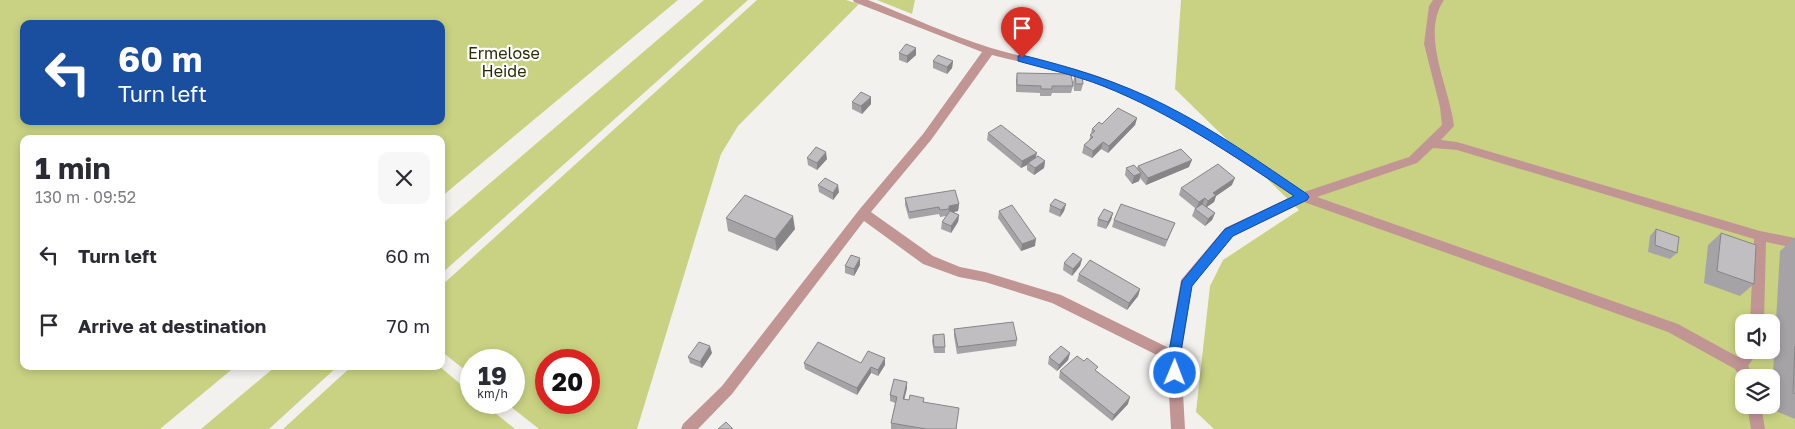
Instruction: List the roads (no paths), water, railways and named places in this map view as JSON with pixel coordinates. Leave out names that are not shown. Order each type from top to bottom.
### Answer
[{"type":"lane","points":[[858,0],[989,51],[1054,66],[1106,83],[1162,108],[1238,153],[1304,197],[1673,328],[1740,365],[1742,369]]},
{"type":"lane","points":[[1178,429],[1174,357],[1186,284],[1229,232],[1304,197],[1413,160],[1448,126],[1448,112],[1440,91],[1430,46],[1434,6],[1438,0]]},
{"type":"lane","points":[[688,429],[727,390],[863,213],[927,138],[989,51]]},
{"type":"lane","points":[[1430,142],[1457,146],[1760,236],[1795,243]]},
{"type":"lane","points":[[863,213],[928,260],[959,272],[1056,299],[1174,357]]},
{"type":"lane","points":[[1757,314],[1760,236]]},
{"type":"lane","points":[[1740,365],[1745,359]]},
{"type":"lane","points":[[1756,414],[1758,429]]},
{"type":"park label","name":"Ermelose Heide","points":[[504,62]]}]
